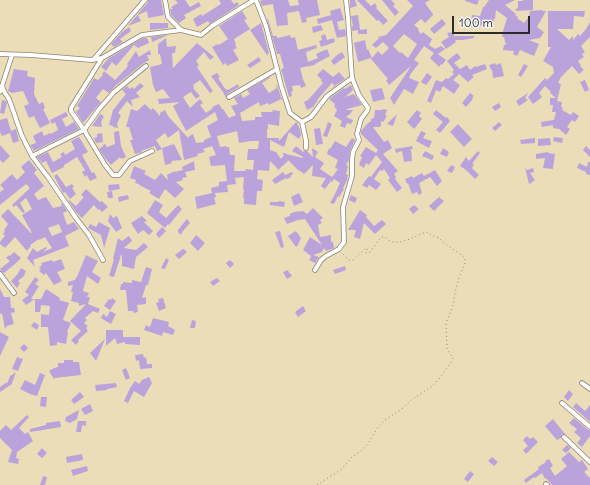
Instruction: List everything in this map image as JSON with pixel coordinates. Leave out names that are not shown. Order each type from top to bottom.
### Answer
[{"type":"street","points":[[92,60],[145,0]]},
{"type":"street","points":[[165,0],[168,17],[181,30]]},
{"type":"street","points":[[0,54],[92,60],[102,58],[142,35],[181,30],[201,35],[212,26],[255,0],[266,26],[281,85],[290,113],[302,122],[306,148]]},
{"type":"street","points":[[315,270],[321,260],[339,249],[344,242],[343,207],[352,176],[353,152],[359,140],[357,134],[361,119],[368,108],[359,95],[352,78],[350,34],[346,0]]},
{"type":"street","points":[[0,92],[12,55]]},
{"type":"street","points":[[102,58],[70,112],[84,130],[105,166],[113,175],[119,175],[130,162],[152,151]]},
{"type":"street","points":[[32,156],[84,130],[114,92],[146,66]]},
{"type":"street","points":[[229,97],[277,69]]},
{"type":"street","points":[[302,122],[311,117],[327,96],[352,78]]},
{"type":"street","points":[[1,86],[9,99],[22,136],[32,156],[89,235],[104,260]]},
{"type":"street","points":[[0,274],[14,294]]},
{"type":"street","points":[[582,383],[590,389]]},
{"type":"street","points":[[562,402],[590,427]]},
{"type":"street","points":[[564,437],[590,462]]},
{"type":"path","points":[[317,485],[342,469],[352,457],[367,445],[378,427],[385,420],[431,387],[450,364],[453,358],[447,349],[446,323],[454,306],[454,293],[465,263],[465,258],[460,253],[439,238],[427,232],[404,242],[391,242],[385,237],[381,237],[370,252],[366,253],[368,249],[365,248],[353,260],[350,260],[339,249]]},
{"type":"building","points":[[148,0],[161,0],[164,15],[148,18],[147,11],[138,15],[141,21],[128,26],[148,2]]},
{"type":"building","points":[[175,0],[185,0],[190,7],[199,2],[201,6],[184,15],[186,18],[179,23],[171,15],[170,9],[173,9],[171,7],[178,3]]},
{"type":"building","points":[[219,0],[231,0],[234,4],[237,2],[239,5],[210,24],[208,21],[197,27],[193,19],[201,14],[202,16],[221,4]]},
{"type":"building","points":[[288,0],[290,6],[299,5],[298,0],[317,0],[320,15],[306,18],[307,22],[302,23],[299,11],[287,13],[288,25],[277,26],[273,4],[262,6],[260,1]]},
{"type":"building","points":[[350,0],[355,0],[357,6],[350,8]]},
{"type":"building","points":[[357,0],[365,0],[371,6],[375,3],[376,8],[388,21],[383,25],[379,20],[377,21]]},
{"type":"building","points":[[382,0],[391,0],[395,4],[393,6],[399,12],[395,16]]},
{"type":"building","points":[[407,0],[430,0],[425,3],[433,15],[425,23],[421,19],[414,25],[419,29],[418,30],[421,34],[423,32],[432,39],[429,45],[435,49],[441,46],[445,49],[438,54],[446,60],[439,67],[430,58],[434,53],[424,46],[414,60],[419,63],[409,78],[419,82],[413,94],[404,89],[394,105],[390,98],[411,66],[389,85],[386,80],[388,79],[371,58],[358,62],[354,43],[365,40],[367,50],[368,49],[372,58],[378,51],[382,55],[389,48],[383,42],[376,48],[372,45],[379,38],[378,37],[386,35],[413,6]],"holes":[[[404,34],[417,44],[408,58],[393,46]]]},
{"type":"building","points":[[465,0],[479,0],[477,5]]},
{"type":"building","points":[[489,0],[515,0],[505,5],[524,23],[529,17],[530,11],[546,11],[537,27],[544,32],[540,38],[529,40],[539,44],[534,56],[520,50],[517,56],[513,54],[514,51],[503,50],[504,45],[506,45],[504,37],[502,37],[507,18],[496,10],[492,27],[477,25],[476,28],[470,27],[472,15],[480,16],[483,7]]},
{"type":"building","points":[[533,0],[533,10],[515,11],[518,7],[518,1]]},
{"type":"building","points":[[340,8],[344,20],[337,22],[339,30],[345,29],[346,36],[337,38],[332,20],[318,24],[317,19],[331,15],[330,11]]},
{"type":"building","points":[[242,11],[247,19],[244,20],[250,29],[234,39],[237,48],[233,50],[239,60],[227,66],[226,63],[223,65],[212,47],[218,44],[219,45],[228,39],[219,26]]},
{"type":"building","points":[[548,11],[585,11],[584,17],[574,16],[573,29],[557,29],[569,40],[573,36],[573,40],[578,34],[580,36],[590,22],[590,37],[581,46],[585,52],[582,54],[584,57],[578,61],[584,70],[579,74],[572,66],[561,77],[558,83],[561,84],[557,101],[562,102],[562,110],[571,115],[573,112],[579,116],[575,122],[572,120],[567,127],[570,129],[566,135],[559,129],[553,128],[553,125],[542,127],[541,122],[554,120],[556,112],[552,112],[553,105],[550,105],[550,98],[556,98],[545,86],[539,93],[542,97],[533,104],[528,97],[545,78],[547,80],[554,73],[553,67],[543,61],[551,47],[548,47]]},
{"type":"building","points":[[358,15],[360,30],[367,29],[367,34],[358,34],[358,30],[352,31],[353,26],[351,16]]},
{"type":"building","points":[[267,19],[273,36],[278,38],[290,35],[291,38],[295,37],[298,50],[316,45],[317,48],[306,52],[308,62],[318,58],[316,54],[327,49],[330,56],[315,65],[309,66],[310,68],[308,66],[300,68],[306,86],[301,88],[300,85],[292,86],[292,96],[289,97],[281,69],[284,68],[280,54],[277,54]]},
{"type":"building","points":[[442,19],[446,24],[434,34],[430,29]]},
{"type":"building","points":[[150,23],[168,23],[168,28],[150,30]]},
{"type":"building","points":[[261,23],[269,53],[267,55],[250,30]]},
{"type":"building","points":[[321,25],[323,30],[313,33],[312,27]]},
{"type":"building","points":[[129,27],[131,31],[120,39],[123,42],[114,47],[111,44]]},
{"type":"building","points":[[454,32],[454,36],[474,36],[474,38],[455,40],[456,42],[446,49],[441,42],[449,37],[447,33]]},
{"type":"building","points":[[325,34],[327,40],[334,38],[335,42],[321,47],[319,41],[322,40],[321,36]]},
{"type":"building","points":[[168,35],[152,42],[151,37]]},
{"type":"building","points":[[143,38],[147,38],[149,43],[138,48],[134,45],[116,66],[112,62],[106,71],[101,67],[109,58]]},
{"type":"building","points":[[166,38],[167,47],[176,46],[175,53],[172,53],[173,68],[197,43],[214,57],[210,60],[204,52],[196,61],[199,65],[197,67],[213,91],[210,93],[200,80],[193,85],[193,88],[200,96],[196,99],[191,92],[183,97],[190,108],[200,99],[203,103],[200,105],[206,113],[213,108],[212,107],[219,104],[229,118],[236,115],[231,106],[238,104],[234,98],[241,94],[243,98],[250,94],[247,90],[270,77],[262,83],[269,93],[277,88],[277,85],[282,100],[281,99],[269,105],[268,103],[260,106],[259,102],[240,113],[242,121],[255,120],[255,117],[262,117],[261,112],[273,112],[272,110],[280,111],[279,126],[268,124],[267,129],[267,138],[279,138],[279,141],[296,122],[297,123],[301,135],[299,139],[289,132],[284,147],[270,140],[270,150],[276,152],[281,159],[284,155],[282,153],[303,158],[292,151],[296,146],[303,152],[307,151],[313,157],[312,148],[318,152],[315,157],[324,163],[320,169],[332,177],[338,169],[335,168],[338,160],[327,154],[329,148],[330,149],[335,141],[346,147],[352,138],[355,140],[346,165],[348,166],[346,174],[348,175],[347,180],[343,188],[344,189],[334,204],[330,203],[340,183],[334,179],[325,189],[321,186],[326,178],[312,176],[313,165],[304,174],[287,159],[288,161],[278,170],[270,161],[269,171],[258,170],[257,179],[263,180],[262,191],[257,191],[256,205],[244,204],[244,177],[235,178],[236,184],[227,185],[228,192],[215,193],[216,197],[214,198],[216,204],[197,209],[195,197],[212,193],[211,188],[219,186],[219,182],[227,181],[225,165],[211,166],[209,157],[216,155],[212,146],[203,149],[205,152],[197,154],[198,156],[184,160],[179,130],[168,138],[165,133],[156,140],[162,149],[157,151],[155,146],[135,154],[130,140],[133,140],[129,127],[126,127],[131,109],[137,111],[145,104],[151,110],[153,108],[160,116],[160,113],[165,110],[168,116],[190,140],[188,137],[193,134],[196,143],[204,142],[204,140],[211,137],[207,126],[218,120],[215,112],[186,131],[173,106],[180,102],[159,104],[158,99],[170,98],[163,89],[156,92],[153,85],[150,67],[162,64],[160,54],[158,54],[158,44]],"holes":[[[237,131],[239,143],[259,141],[258,149],[248,149],[247,160],[254,160],[253,170],[246,169],[245,171],[234,171],[235,155],[230,155],[229,147],[220,147],[217,136]]]},
{"type":"building","points":[[150,50],[151,55],[147,55],[149,60],[115,86],[109,93],[103,89],[96,98],[101,102],[83,123],[76,112],[80,108],[77,106],[94,78],[98,80],[103,75],[102,74],[104,71],[115,80],[128,66],[127,64],[136,51],[139,57]]},
{"type":"building","points":[[342,52],[345,57],[334,65],[331,61]]},
{"type":"building","points":[[457,53],[461,58],[454,63],[460,69],[467,65],[470,70],[475,66],[485,64],[487,69],[472,75],[474,77],[468,82],[459,74],[453,80],[460,85],[454,94],[443,86],[440,92],[436,90],[431,103],[427,101],[436,80],[442,82],[454,74],[452,72],[454,70],[447,61]]},
{"type":"building","points":[[259,57],[261,61],[250,68],[247,65]]},
{"type":"building","points":[[495,63],[496,65],[501,63],[504,76],[493,78],[492,69],[491,70],[489,65]]},
{"type":"building","points":[[524,64],[528,66],[521,77],[518,75]]},
{"type":"building","points":[[14,69],[28,71],[27,76],[35,78],[34,94],[39,104],[43,102],[45,108],[43,109],[50,123],[40,128],[34,116],[29,118],[24,106],[29,104],[23,91],[12,93],[8,91]]},
{"type":"building","points":[[323,69],[333,77],[339,72],[345,79],[333,87],[334,85],[332,83],[317,100],[313,107],[307,110],[304,102],[308,100],[323,83],[317,75]]},
{"type":"building","points":[[217,73],[220,77],[218,78],[226,90],[238,84],[239,87],[227,94],[226,98],[211,76]]},
{"type":"building","points":[[427,73],[432,77],[426,85],[421,82]]},
{"type":"building","points":[[585,80],[589,90],[585,92],[580,82]]},
{"type":"building","points":[[140,83],[144,86],[136,93],[140,97],[131,100],[133,107],[127,101],[118,113],[121,115],[117,124],[118,128],[109,125],[113,110],[126,94],[122,90],[127,86],[130,89],[132,87],[134,89]]},
{"type":"building","points":[[351,85],[353,90],[345,97],[354,94],[362,105],[347,109],[353,110],[346,117],[353,120],[351,124],[347,123],[345,128],[340,126],[342,121],[334,116],[337,110],[334,106],[335,104],[329,99],[344,88],[345,89]]},
{"type":"building","points":[[382,88],[385,99],[373,102],[370,90]]},
{"type":"building","points":[[470,93],[474,96],[466,107],[462,103]]},
{"type":"building","points":[[528,93],[525,98],[528,100],[519,106],[516,101]]},
{"type":"building","points":[[2,100],[6,101],[7,103],[4,114],[0,113]]},
{"type":"building","points":[[499,103],[501,107],[495,111],[492,107]]},
{"type":"building","points":[[375,110],[387,110],[385,115],[387,116],[383,122],[381,121],[380,127],[373,127],[384,142],[388,140],[392,148],[383,154],[398,171],[394,174],[396,177],[395,179],[402,188],[397,192],[388,180],[390,178],[384,169],[382,171],[380,170],[374,179],[381,184],[376,190],[369,185],[367,188],[362,185],[369,176],[371,177],[382,162],[376,155],[369,165],[366,163],[364,168],[359,165],[362,157],[360,156],[366,147],[376,153],[378,150],[361,134],[361,131],[371,121],[371,119],[374,118]]},
{"type":"building","points":[[417,110],[421,113],[419,116],[422,119],[414,129],[407,122]]},
{"type":"building","points":[[436,110],[446,118],[447,117],[450,121],[440,133],[436,130],[443,122],[433,114]]},
{"type":"building","points":[[66,112],[68,116],[62,119],[66,127],[74,122],[71,117],[79,129],[34,151],[30,145],[36,143],[33,136],[42,131],[44,136],[58,130],[55,122],[52,124],[50,120]]},
{"type":"building","points":[[100,114],[104,116],[101,122],[102,127],[92,126]]},
{"type":"building","points":[[397,114],[393,126],[387,124]]},
{"type":"building","points":[[7,118],[11,131],[16,129],[19,141],[13,143],[10,133],[2,136],[0,132],[0,120]]},
{"type":"building","points":[[328,122],[332,124],[327,137],[323,136]]},
{"type":"building","points":[[499,122],[502,125],[495,131],[492,128]]},
{"type":"building","points":[[458,124],[472,139],[464,147],[450,132]]},
{"type":"building","points":[[320,128],[323,144],[316,145],[314,129]]},
{"type":"building","points":[[119,131],[121,146],[126,157],[121,159],[120,157],[111,165],[99,149],[104,143],[107,147],[115,144],[114,132]]},
{"type":"building","points":[[421,131],[426,133],[423,138],[432,141],[429,148],[416,141]]},
{"type":"building","points":[[102,133],[103,142],[96,143],[94,138],[97,137],[97,134]]},
{"type":"building","points":[[79,137],[88,152],[82,155],[92,173],[94,172],[97,178],[90,181],[87,175],[85,177],[82,172],[85,170],[77,157],[64,165],[64,167],[52,173],[46,161],[42,163],[37,157],[48,152],[53,162],[62,157],[60,154],[64,152],[65,155],[75,149],[71,141]]},
{"type":"building","points":[[554,137],[563,138],[562,143],[553,141]]},
{"type":"building","points":[[535,138],[535,143],[521,144],[520,140]]},
{"type":"building","points":[[550,138],[551,145],[538,146],[538,139]]},
{"type":"building","points":[[174,144],[182,160],[171,161],[172,163],[165,165],[162,148]]},
{"type":"building","points":[[0,145],[10,156],[3,163],[0,160]]},
{"type":"building","points":[[412,146],[412,161],[404,162],[402,151],[396,153],[395,149]]},
{"type":"building","points":[[586,146],[590,150],[590,157],[583,150]]},
{"type":"building","points":[[443,148],[449,152],[447,157],[440,154]]},
{"type":"building","points":[[425,151],[434,156],[432,160],[422,156]]},
{"type":"building","points":[[478,151],[480,153],[472,164],[474,164],[472,168],[479,175],[475,179],[460,166],[466,157],[469,161]]},
{"type":"building","points":[[548,152],[555,154],[553,169],[543,168],[545,158],[536,159],[536,154]]},
{"type":"building","points":[[29,160],[37,170],[34,173],[44,186],[34,194],[38,200],[46,197],[53,208],[62,206],[62,203],[67,211],[63,213],[67,225],[74,222],[79,229],[65,236],[69,246],[33,260],[35,267],[27,258],[33,248],[37,252],[46,247],[47,248],[43,252],[52,248],[45,237],[30,245],[31,246],[27,251],[15,237],[5,248],[0,244],[5,236],[3,234],[5,231],[4,230],[8,224],[1,216],[8,209],[32,233],[22,215],[32,209],[26,198],[20,203],[25,212],[23,213],[16,205],[14,207],[12,205],[30,188],[26,184],[0,205],[0,192],[4,189],[0,185],[12,174],[17,180],[25,172],[21,167]],"holes":[[[59,224],[62,232],[52,236],[48,228]]]},
{"type":"building","points":[[194,161],[195,170],[185,172],[187,177],[176,182],[184,189],[175,198],[165,189],[159,199],[149,193],[151,191],[135,183],[136,180],[130,178],[134,166],[146,171],[144,174],[155,180],[161,173],[168,180],[167,175],[175,171],[183,170],[182,167]]},
{"type":"building","points":[[588,162],[590,162],[590,175],[577,168],[579,163],[587,167]]},
{"type":"building","points":[[451,165],[455,167],[452,173],[447,171]]},
{"type":"building","points":[[525,167],[527,170],[533,168],[534,172],[530,173],[535,180],[529,184]]},
{"type":"building","points":[[435,170],[442,181],[437,186],[430,177],[419,183],[422,193],[419,195],[417,192],[412,194],[405,179],[412,176],[413,178],[422,173],[424,176]]},
{"type":"building","points":[[283,172],[285,175],[292,172],[293,174],[291,177],[275,184],[272,180]]},
{"type":"building","points":[[57,174],[66,187],[72,184],[74,187],[72,188],[76,194],[70,199],[65,192],[63,193],[54,176]]},
{"type":"building","points":[[119,184],[120,189],[109,191],[108,185]]},
{"type":"building","points":[[86,189],[108,207],[102,212],[94,205],[82,218],[68,200],[76,206],[84,197],[81,195]]},
{"type":"building","points":[[112,191],[113,198],[108,198],[107,192]]},
{"type":"building","points":[[299,193],[303,202],[294,206],[291,197]]},
{"type":"building","points":[[128,195],[129,199],[119,202],[118,197]]},
{"type":"building","points":[[351,195],[357,198],[355,203],[349,200]]},
{"type":"building","points":[[439,197],[444,201],[434,211],[429,206]]},
{"type":"building","points":[[155,200],[163,205],[159,212],[166,218],[178,205],[182,209],[165,228],[147,213]]},
{"type":"building","points":[[270,202],[285,202],[284,207],[270,205]]},
{"type":"building","points":[[414,205],[419,209],[413,214],[409,209]]},
{"type":"building","points":[[313,208],[323,218],[320,220],[322,223],[318,225],[320,237],[331,235],[331,242],[333,242],[334,248],[326,251],[324,248],[322,252],[313,255],[319,257],[315,263],[309,260],[312,255],[311,256],[303,250],[310,237],[322,245],[305,219],[287,224],[284,218],[290,216],[290,214],[294,212],[303,211],[307,214]]},
{"type":"building","points":[[360,210],[367,215],[366,217],[374,226],[382,220],[386,224],[375,234],[364,223],[360,239],[354,237],[356,230],[348,230]]},
{"type":"building","points":[[110,214],[113,218],[117,216],[122,228],[116,232],[108,221]]},
{"type":"building","points":[[142,216],[147,221],[144,222],[153,231],[149,235],[143,230],[138,234],[131,223]]},
{"type":"building","points":[[187,219],[190,223],[181,235],[178,230]]},
{"type":"building","points":[[99,222],[110,228],[104,248],[101,235],[88,228],[90,224],[96,227]]},
{"type":"building","points":[[162,227],[166,231],[159,238],[156,234]]},
{"type":"building","points":[[280,231],[284,247],[281,248],[275,232]]},
{"type":"building","points":[[296,231],[301,238],[296,247],[288,236]]},
{"type":"building","points":[[196,235],[205,243],[198,251],[190,243]]},
{"type":"building","points":[[129,236],[132,241],[124,248],[136,250],[144,243],[148,247],[136,257],[134,269],[122,266],[121,255],[114,277],[109,276],[118,238],[122,241]]},
{"type":"building","points":[[183,249],[187,252],[179,259],[175,255]]},
{"type":"building","points":[[14,252],[21,258],[4,273],[0,269],[10,261],[6,258]]},
{"type":"building","points":[[86,255],[98,261],[92,272],[101,278],[98,284],[87,276],[83,291],[89,293],[87,297],[90,297],[88,304],[100,309],[98,313],[93,311],[85,318],[87,320],[84,323],[88,326],[86,328],[88,331],[78,340],[79,341],[76,345],[71,340],[81,331],[70,321],[86,304],[79,306],[79,303],[71,301],[73,285],[68,286],[68,282],[75,280],[77,277]]},
{"type":"building","points":[[166,258],[169,260],[165,269],[161,268]]},
{"type":"building","points":[[61,259],[65,269],[57,272],[62,281],[54,285],[46,273],[44,275],[39,271],[41,269],[39,268],[42,265],[41,263],[52,260],[53,262]]},
{"type":"building","points":[[230,260],[234,264],[230,268],[226,263]]},
{"type":"building","points":[[345,266],[346,270],[335,274],[333,270]]},
{"type":"building","points":[[146,267],[152,269],[148,285],[146,285],[142,298],[146,297],[146,304],[137,305],[138,312],[134,313],[133,311],[128,311],[126,290],[120,290],[121,284],[123,284],[123,282],[132,283],[132,280],[141,282]]},
{"type":"building","points":[[21,268],[26,271],[24,276],[18,281],[20,283],[17,288],[11,281]]},
{"type":"building","points":[[288,270],[292,276],[287,279],[283,272]]},
{"type":"building","points":[[35,277],[39,280],[35,284],[39,286],[31,299],[35,299],[26,305],[22,300],[29,295],[25,292]]},
{"type":"building","points":[[217,278],[220,281],[213,286],[210,282]]},
{"type":"building","points":[[0,289],[4,297],[10,297],[11,308],[14,308],[15,312],[11,313],[14,324],[7,326],[5,329],[2,313],[0,314]]},
{"type":"building","points":[[46,289],[60,298],[59,300],[69,303],[63,320],[71,323],[67,332],[66,344],[57,342],[57,345],[50,346],[48,327],[41,327],[41,314],[49,315],[50,306],[41,305],[40,312],[35,312],[35,299],[41,299]]},
{"type":"building","points":[[112,298],[116,301],[110,310],[104,306],[109,299],[111,300]]},
{"type":"building","points":[[163,298],[166,308],[159,311],[156,303],[159,302],[158,299]]},
{"type":"building","points":[[303,306],[306,311],[298,317],[295,312]]},
{"type":"building","points":[[110,311],[116,314],[111,324],[101,318],[103,314],[107,317]]},
{"type":"building","points":[[153,318],[169,322],[168,326],[175,330],[173,335],[163,332],[162,336],[144,330],[146,325],[150,327]]},
{"type":"building","points":[[192,320],[196,321],[195,328],[190,328]]},
{"type":"building","points":[[34,322],[39,325],[37,330],[31,326]]},
{"type":"building","points":[[106,330],[123,330],[123,337],[140,337],[140,345],[125,344],[125,342],[117,344],[115,338],[106,346]]},
{"type":"building","points":[[0,332],[9,337],[0,356]]},
{"type":"building","points":[[105,339],[96,361],[90,353]]},
{"type":"building","points":[[24,344],[28,348],[24,352],[20,348]]},
{"type":"building","points":[[143,354],[144,358],[146,357],[147,364],[152,364],[152,368],[140,369],[139,360],[136,361],[135,355]]},
{"type":"building","points":[[17,357],[23,359],[18,371],[12,369]]},
{"type":"building","points":[[64,360],[79,362],[81,375],[54,379],[49,371],[58,367],[58,363],[64,363]]},
{"type":"building","points":[[126,368],[130,378],[126,380],[122,370]]},
{"type":"building","points":[[16,372],[12,384],[0,392],[0,387],[7,382],[7,384],[10,376]]},
{"type":"building","points":[[40,373],[45,375],[37,396],[20,389],[25,380],[35,385]]},
{"type":"building","points":[[149,377],[152,383],[144,397],[134,391],[128,403],[124,401],[135,381],[139,384],[142,380]]},
{"type":"building","points":[[116,383],[117,387],[96,391],[95,385]]},
{"type":"building","points":[[569,390],[573,394],[568,401],[564,397]]},
{"type":"building","points":[[80,392],[84,397],[74,404],[71,400]]},
{"type":"building","points":[[41,397],[47,397],[46,407],[40,406]]},
{"type":"building","points":[[576,403],[585,411],[590,405],[590,422],[573,407]]},
{"type":"building","points":[[90,404],[93,411],[85,415],[81,409]]},
{"type":"building","points":[[79,410],[77,419],[70,423],[65,421],[66,417]]},
{"type":"building","points":[[27,415],[29,417],[19,428],[25,434],[28,432],[33,441],[17,452],[16,458],[19,459],[18,464],[8,462],[12,450],[0,438],[0,431],[6,425],[11,430]]},
{"type":"building","points":[[574,418],[590,430],[590,436],[582,447],[577,443],[581,438],[574,432],[577,429],[569,423]]},
{"type":"building","points":[[553,419],[565,434],[562,434],[561,438],[557,440],[545,426]]},
{"type":"building","points":[[60,421],[61,427],[30,432],[30,429],[46,425],[46,423]]},
{"type":"building","points":[[78,421],[86,421],[86,426],[82,425],[81,432],[76,432]]},
{"type":"building","points":[[527,436],[530,439],[533,437],[538,442],[526,454],[523,450],[528,446],[523,440]]},
{"type":"building","points":[[567,445],[571,448],[566,453],[562,450]]},
{"type":"building","points":[[42,448],[47,453],[42,458],[37,454]]},
{"type":"building","points":[[569,452],[579,462],[582,460],[588,469],[584,472],[590,478],[590,485],[552,485],[546,478],[545,479],[542,473],[526,483],[524,480],[539,469],[538,467],[549,459],[553,466],[550,468],[555,476],[567,466],[561,459]]},
{"type":"building","points":[[82,454],[83,460],[67,463],[66,457]]},
{"type":"building","points":[[492,457],[498,462],[494,466],[488,461]]},
{"type":"building","points":[[87,466],[88,471],[73,476],[71,470]]},
{"type":"building","points":[[470,471],[474,474],[468,482],[464,479]]},
{"type":"building","points":[[43,476],[47,477],[45,485],[40,485]]}]
